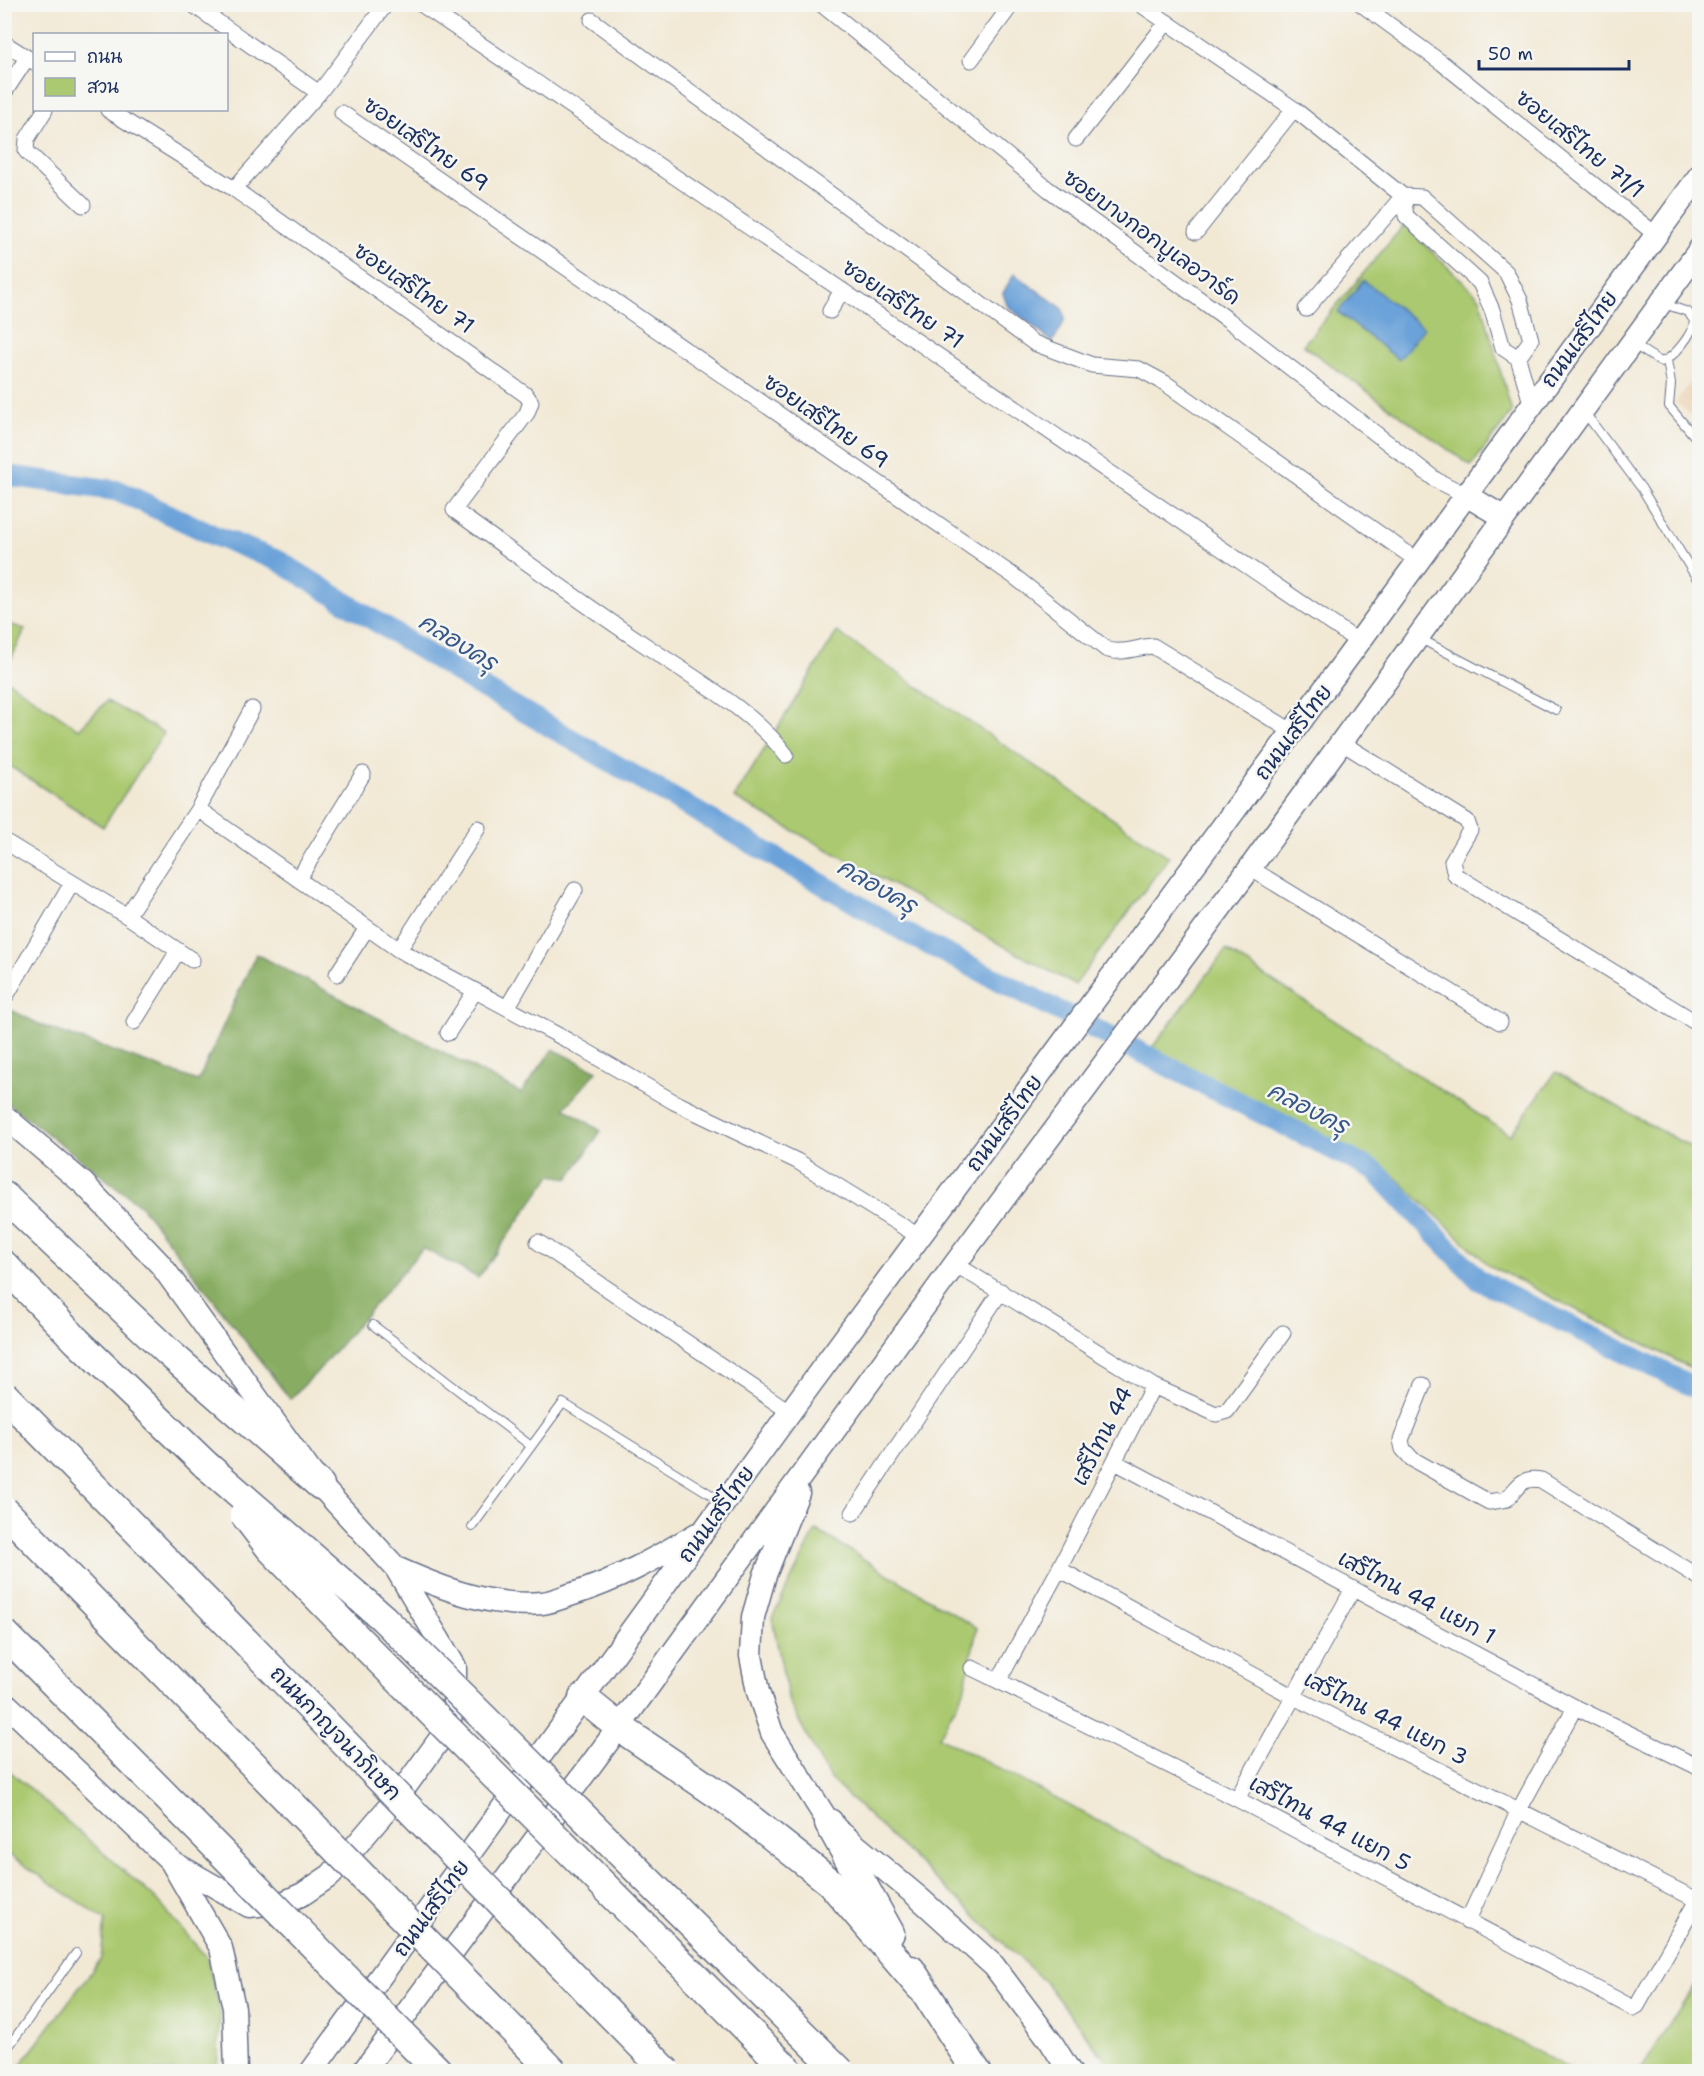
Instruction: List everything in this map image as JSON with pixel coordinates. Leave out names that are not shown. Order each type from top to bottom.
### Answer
[{"type":"highway","points":[[4,1196],[168,1352],[320,1485]]},
{"type":"highway","points":[[4,1265],[77,1341],[206,1465],[382,1618],[841,2072]]},
{"type":"highway","name":"ถนนกาญจนาภิเษก","points":[[4,1395],[667,2072]]},
{"type":"highway","points":[[206,1465],[270,1548],[790,2072]]},
{"type":"highway","points":[[4,1510],[554,2072]]},
{"type":"highway","points":[[4,1633],[439,2072]]},
{"type":"highway","points":[[583,1698],[619,1726],[729,1802],[830,1882],[920,1987]]},
{"type":"highway","points":[[829,1823],[920,1987],[977,2072]]},
{"type":"main road","name":"ถนนเสรีไทย","points":[[311,2072],[790,1412],[1293,732],[1531,403],[1700,176]]},
{"type":"main road","name":"ถนนเสรีไทย","points":[[363,2072],[619,1726],[811,1460],[1342,743],[1503,517],[1700,249]]},
{"type":"main road","points":[[1466,495],[1503,517]]},
{"type":"main road","points":[[4,1116],[84,1184],[161,1265],[320,1485],[396,1568],[455,1667],[455,1698],[448,1728],[400,1794],[331,1875],[303,1894],[285,1902],[249,1906],[172,1862],[4,1702]]},
{"type":"main road","points":[[811,1460],[765,1575],[753,1617],[752,1656],[758,1692],[772,1732],[829,1823],[918,1896],[994,1966],[1051,2042],[1070,2072]]},
{"type":"main road","points":[[396,1568],[452,1592],[495,1600],[543,1603],[596,1586],[641,1567],[705,1529]]},
{"type":"main road","points":[[172,1862],[221,1948],[234,2008],[236,2072]]},
{"type":"street","points":[[192,4],[319,93]]},
{"type":"street","points":[[234,189],[319,93],[386,4]]},
{"type":"street","name":"ซอยเสรีไทย 71","points":[[421,4],[1359,642]]},
{"type":"street","name":"ซอยบางกอกบูเลอวาร์ด","points":[[821,4],[1048,189],[1227,319],[1436,480],[1466,495]]},
{"type":"street","points":[[971,60],[1012,4]]},
{"type":"street","points":[[1140,4],[1294,109],[1403,196],[1422,197],[1506,272],[1520,300],[1531,340],[1518,358]]},
{"type":"street","name":"ซอยเสรีไทย 71/1","points":[[1360,4],[1442,63],[1655,234]]},
{"type":"street","points":[[592,20],[1034,344],[1092,365],[1139,369],[1165,383],[1418,561]]},
{"type":"street","points":[[1076,139],[1167,22]]},
{"type":"street","points":[[4,43],[31,60],[4,93]]},
{"type":"street","points":[[1196,232],[1294,109]]},
{"type":"street","points":[[44,111],[27,140],[26,151],[83,205]]},
{"type":"street","name":"ซอยเสรีไทย 71","points":[[110,111],[234,189],[526,395],[531,402],[527,413],[454,510],[557,585],[717,693],[775,741],[786,755]]},
{"type":"street","name":"ซอยเสรีไทย 69","points":[[342,113],[923,516],[1015,577],[1106,649],[1119,652],[1133,647],[1153,646],[1293,732]]},
{"type":"street","points":[[1403,196],[1406,216],[1480,283],[1492,310],[1503,348],[1518,358],[1531,403]]},
{"type":"street","points":[[1306,309],[1403,196]]},
{"type":"street","points":[[1480,283],[1506,272]]},
{"type":"street","points":[[830,311],[842,290]]},
{"type":"street","points":[[127,916],[198,809],[252,709]]},
{"type":"street","points":[[1342,743],[1467,821],[1470,830],[1452,861],[1455,875],[1700,1025]]},
{"type":"street","points":[[299,878],[363,774]]},
{"type":"street","points":[[198,809],[399,950],[674,1102],[797,1161],[920,1237]]},
{"type":"street","points":[[399,950],[478,828]]},
{"type":"street","points":[[4,841],[127,916],[192,960]]},
{"type":"street","points":[[1250,868],[1500,1022]]},
{"type":"street","points":[[6,996],[72,883]]},
{"type":"street","points":[[507,1008],[575,891]]},
{"type":"street","points":[[336,974],[367,928]]},
{"type":"street","points":[[134,1022],[178,951]]},
{"type":"street","points":[[448,1033],[475,991]]},
{"type":"street","points":[[538,1242],[790,1412]]},
{"type":"street","name":"เสรีไทน 44","points":[[956,1264],[1153,1386],[999,1680]]},
{"type":"street","points":[[852,1513],[1001,1291]]},
{"type":"street","points":[[1153,1386],[1216,1414],[1227,1411],[1283,1333]]},
{"type":"street","points":[[1423,1385],[1401,1440],[1403,1449],[1412,1459],[1489,1502],[1507,1499],[1522,1480],[1531,1477],[1541,1480],[1700,1578]]},
{"type":"street","name":"เสรีไทน 44 แยก 1","points":[[1115,1462],[1575,1707],[1700,1768]]},
{"type":"street","name":"เสรีไทน 44 แยก 3","points":[[1059,1569],[1292,1696],[1698,1897]]},
{"type":"street","points":[[1237,1799],[1353,1589]]},
{"type":"street","name":"เสรีไทน 44 แยก 5","points":[[972,1668],[1237,1799],[1633,2008],[1637,2006],[1698,1897]]},
{"type":"street","points":[[1467,1922],[1519,1810],[1575,1707]]},
{"type":"lane","points":[[1630,343],[1657,361],[1667,360],[1692,329],[1694,321],[1688,312],[1660,302]]},
{"type":"lane","points":[[1667,360],[1671,384],[1669,406],[1700,443]]},
{"type":"lane","points":[[1582,409],[1642,489],[1700,584]]},
{"type":"lane","points":[[1417,637],[1556,710]]},
{"type":"lane","points":[[373,1325],[531,1446]]},
{"type":"lane","points":[[472,1527],[563,1403],[724,1503]]},
{"type":"lane","points":[[5,2050],[76,1953]]},
{"type":"shaded area","points":[[1699,373],[1699,422],[1675,402]]},
{"type":"green space","points":[[1404,225],[1480,298],[1512,412],[1471,466],[1303,345]]},
{"type":"green space","points":[[4,623],[25,629],[5,673]]},
{"type":"green space","points":[[837,632],[1169,857],[1075,985],[734,798]]},
{"type":"green space","points":[[4,678],[79,729],[107,701],[164,733],[103,827],[5,763]]},
{"type":"green space","points":[[1226,950],[1510,1135],[1556,1072],[1699,1152],[1699,1372],[1490,1266],[1380,1163],[1151,1049]]},
{"type":"green space","points":[[256,954],[521,1093],[553,1049],[597,1071],[565,1108],[601,1131],[569,1178],[551,1175],[478,1278],[423,1248],[316,1373],[290,1399],[141,1206],[5,1101],[5,1007],[43,1026],[198,1081]]},
{"type":"green space","points":[[816,1530],[977,1628],[964,1691],[939,1737],[1574,2071],[1114,2071],[1045,1982],[830,1779],[789,1702],[772,1618]]},
{"type":"green space","points":[[5,1767],[156,1899],[207,1958],[220,2011],[217,2071],[16,2071],[101,1959],[105,1920],[5,1852]]},
{"type":"green space","points":[[1699,1977],[1699,2071],[1636,2071],[1643,2067]]},
{"type":"water","points":[[1014,274],[1062,308],[1064,322],[1052,342],[1007,305],[1003,293]]},
{"type":"water","points":[[1363,280],[1424,328],[1399,360],[1338,312]]},
{"type":"waterway","name":"คลองครุ","points":[[4,475],[119,491],[213,535],[279,561],[476,684],[917,939],[1375,1171],[1479,1280],[1700,1390]]}]
